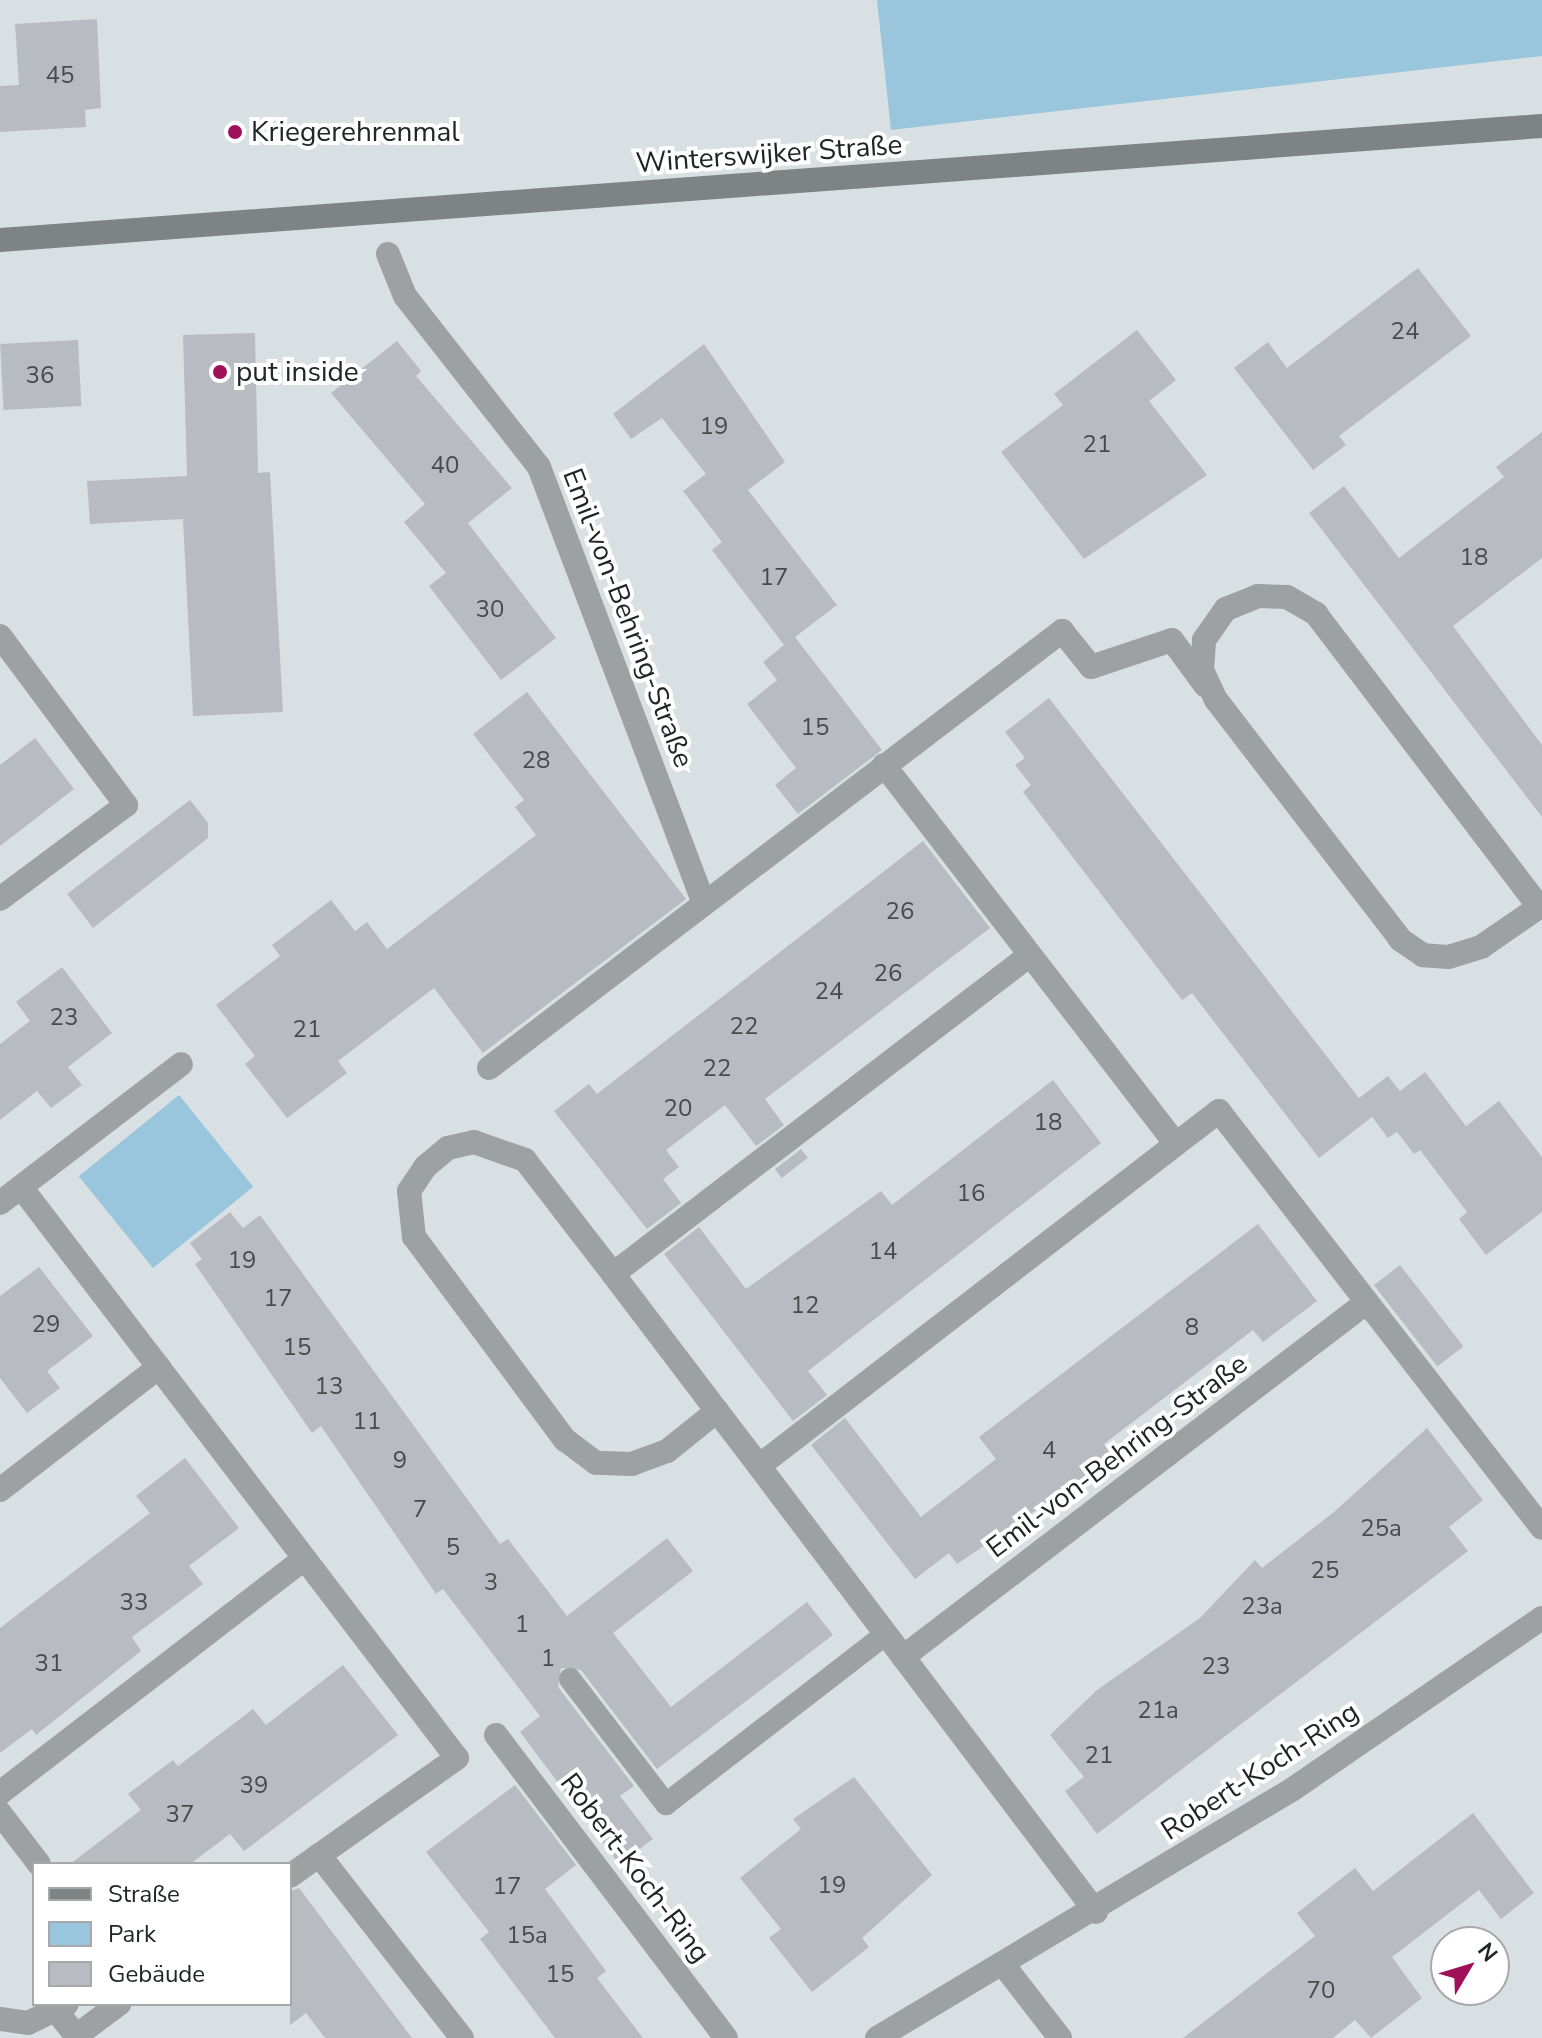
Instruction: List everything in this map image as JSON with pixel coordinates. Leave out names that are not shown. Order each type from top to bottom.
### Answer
[{"type":"main road","name":"Winterswijker Straße","points":[[0,240],[1542,126]]},
{"type":"street","name":"Emil-von-Behring-Straße","points":[[388,254],[405,296],[539,467],[703,902]]},
{"type":"street","points":[[489,1068],[1062,631],[1091,667],[1172,640],[1216,700],[1401,940],[1423,955],[1481,947],[1540,908],[1316,614],[1287,597],[1258,596],[1226,609],[1204,640],[1202,670],[1216,700]]},
{"type":"street","points":[[0,636],[126,805],[0,899]]},
{"type":"street","points":[[884,765],[1176,1144]]},
{"type":"street","points":[[613,1274],[1030,955]]},
{"type":"street","points":[[0,1203],[181,1064]]},
{"type":"street","points":[[759,1466],[1219,1111],[1542,1528]]},
{"type":"street","points":[[717,1411],[667,1451],[632,1464],[596,1463],[565,1440],[424,1256],[408,1218],[409,1191],[448,1148],[474,1142],[499,1148],[525,1160],[613,1274],[759,1466],[1096,1912]]},
{"type":"street","points":[[21,1187],[457,1758],[292,1875]]},
{"type":"street","name":"Emil-von-Behring-Straße","points":[[903,1657],[1367,1302]]},
{"type":"street","points":[[0,1490],[159,1367]]},
{"type":"street","points":[[0,1793],[304,1559]]},
{"type":"street","name":"Robert-Koch-Ring","points":[[877,2038],[1005,1967],[1293,1789],[1542,1618]]},
{"type":"street","name":"Robert-Koch-Ring","points":[[496,1735],[726,2038]]},
{"type":"street","points":[[0,1813],[37,1862]]},
{"type":"street","points":[[319,1855],[462,2038]]},
{"type":"street","points":[[1005,1967],[1060,2038]]},
{"type":"street","points":[[0,2019],[28,2023],[63,2009],[76,2036],[116,2006]]},
{"type":"lane","points":[[570,1679],[666,1804],[886,1634]]},
{"type":"green space","points":[[877,0],[1542,0],[1542,56],[891,130]]},
{"type":"green space","points":[[179,1095],[253,1187],[153,1268],[79,1176]]},
{"type":"building","points":[[97,19],[101,108],[85,110],[86,127],[0,132],[0,86],[19,85],[15,24]]},
{"type":"building","points":[[1418,268],[1471,336],[1339,436],[1346,445],[1313,470],[1234,368],[1268,342],[1287,368]]},
{"type":"building","points":[[1137,330],[1176,380],[1149,401],[1207,475],[1084,559],[1001,452],[1063,405],[1054,394]]},
{"type":"building","points":[[255,333],[258,473],[270,472],[283,712],[193,716],[183,519],[90,524],[87,481],[187,476],[183,335]]},
{"type":"building","points":[[78,340],[81,406],[4,410],[0,344]]},
{"type":"building","points":[[397,341],[421,371],[416,376],[512,488],[468,523],[556,638],[501,680],[429,586],[446,573],[404,522],[425,504],[331,393]]},
{"type":"building","points":[[704,344],[785,462],[748,490],[837,605],[795,637],[882,750],[798,814],[775,785],[796,768],[747,704],[777,680],[763,662],[784,645],[712,550],[722,542],[683,491],[706,474],[662,418],[631,439],[613,414]]},
{"type":"building","points":[[1542,432],[1542,558],[1453,626],[1542,745],[1542,817],[1309,513],[1344,486],[1399,558],[1504,477],[1496,467]]},
{"type":"building","points":[[527,692],[686,899],[483,1053],[434,988],[338,1061],[347,1073],[287,1118],[245,1064],[255,1056],[216,1005],[280,956],[272,945],[331,900],[355,931],[367,922],[387,949],[536,835],[515,807],[524,800],[473,734]]},
{"type":"building","points":[[1049,698],[1359,1098],[1388,1076],[1400,1091],[1425,1072],[1466,1126],[1499,1101],[1542,1157],[1542,1212],[1486,1255],[1459,1219],[1467,1212],[1420,1150],[1414,1154],[1397,1132],[1388,1138],[1372,1117],[1319,1158],[1192,993],[1182,1000],[1023,792],[1031,785],[1015,765],[1025,758],[1005,732]]},
{"type":"building","points":[[35,738],[74,789],[0,846],[0,765]]},
{"type":"building","points":[[190,800],[208,823],[208,838],[93,928],[67,894]]},
{"type":"building","points":[[923,841],[990,928],[765,1099],[784,1125],[756,1146],[725,1105],[666,1150],[679,1167],[663,1179],[681,1203],[647,1229],[554,1111],[589,1084],[597,1094]]},
{"type":"building","points":[[62,967],[112,1033],[68,1067],[82,1085],[51,1108],[37,1091],[0,1120],[0,1044],[30,1021],[16,1002]]},
{"type":"building","points":[[1053,1080],[1101,1143],[808,1371],[827,1395],[793,1421],[664,1254],[699,1227],[746,1289],[881,1191],[892,1205]]},
{"type":"building","points":[[801,1149],[808,1158],[782,1178],[775,1169]]},
{"type":"building","points":[[230,1212],[243,1228],[260,1215],[500,1544],[508,1539],[567,1616],[667,1538],[693,1571],[613,1633],[671,1707],[807,1602],[833,1635],[657,1769],[581,1670],[561,1668],[558,1687],[634,1786],[620,1796],[653,1839],[619,1864],[520,1732],[540,1716],[443,1589],[436,1594],[321,1426],[312,1433],[195,1264],[202,1259],[190,1243]]},
{"type":"building","points":[[1258,1224],[1317,1301],[1263,1342],[1253,1330],[1104,1444],[1113,1458],[957,1564],[949,1553],[915,1579],[811,1445],[845,1418],[921,1517],[996,1459],[979,1437]]},
{"type":"building","points":[[1400,1265],[1463,1346],[1437,1366],[1374,1285]]},
{"type":"building","points":[[39,1267],[93,1336],[47,1371],[60,1388],[27,1413],[0,1378],[0,1296]]},
{"type":"building","points":[[1427,1428],[1483,1500],[1449,1527],[1468,1551],[1097,1834],[1065,1791],[1084,1777],[1050,1735],[1097,1690],[1200,1618],[1255,1560],[1262,1568],[1334,1512]]},
{"type":"building","points":[[185,1458],[239,1528],[189,1566],[203,1584],[132,1637],[141,1651],[36,1735],[32,1729],[0,1753],[0,1628],[150,1513],[136,1496]]},
{"type":"building","points":[[343,1665],[398,1735],[244,1851],[230,1834],[193,1862],[73,1862],[141,1810],[128,1794],[173,1760],[178,1766],[253,1709],[266,1725]]},
{"type":"building","points":[[854,1777],[932,1875],[862,1938],[869,1947],[812,1992],[769,1938],[781,1929],[740,1878],[801,1829],[793,1819]]},
{"type":"building","points":[[515,1785],[576,1865],[545,1889],[606,1971],[597,1978],[643,2038],[555,2038],[480,1939],[489,1932],[426,1852]]},
{"type":"building","points":[[1473,1813],[1534,1893],[1501,1919],[1479,1890],[1392,1957],[1422,1998],[1371,2038],[1355,2020],[1333,2038],[1183,2038],[1315,1936],[1297,1913],[1355,1868],[1373,1891]]},
{"type":"building","points":[[299,1888],[412,2038],[325,2038],[306,2013],[290,2025],[292,1890]]},
{"type":"place","name":"Kriegerehrenmal","points":[[235,132]]},
{"type":"place","name":"put inside","points":[[220,372]]}]
